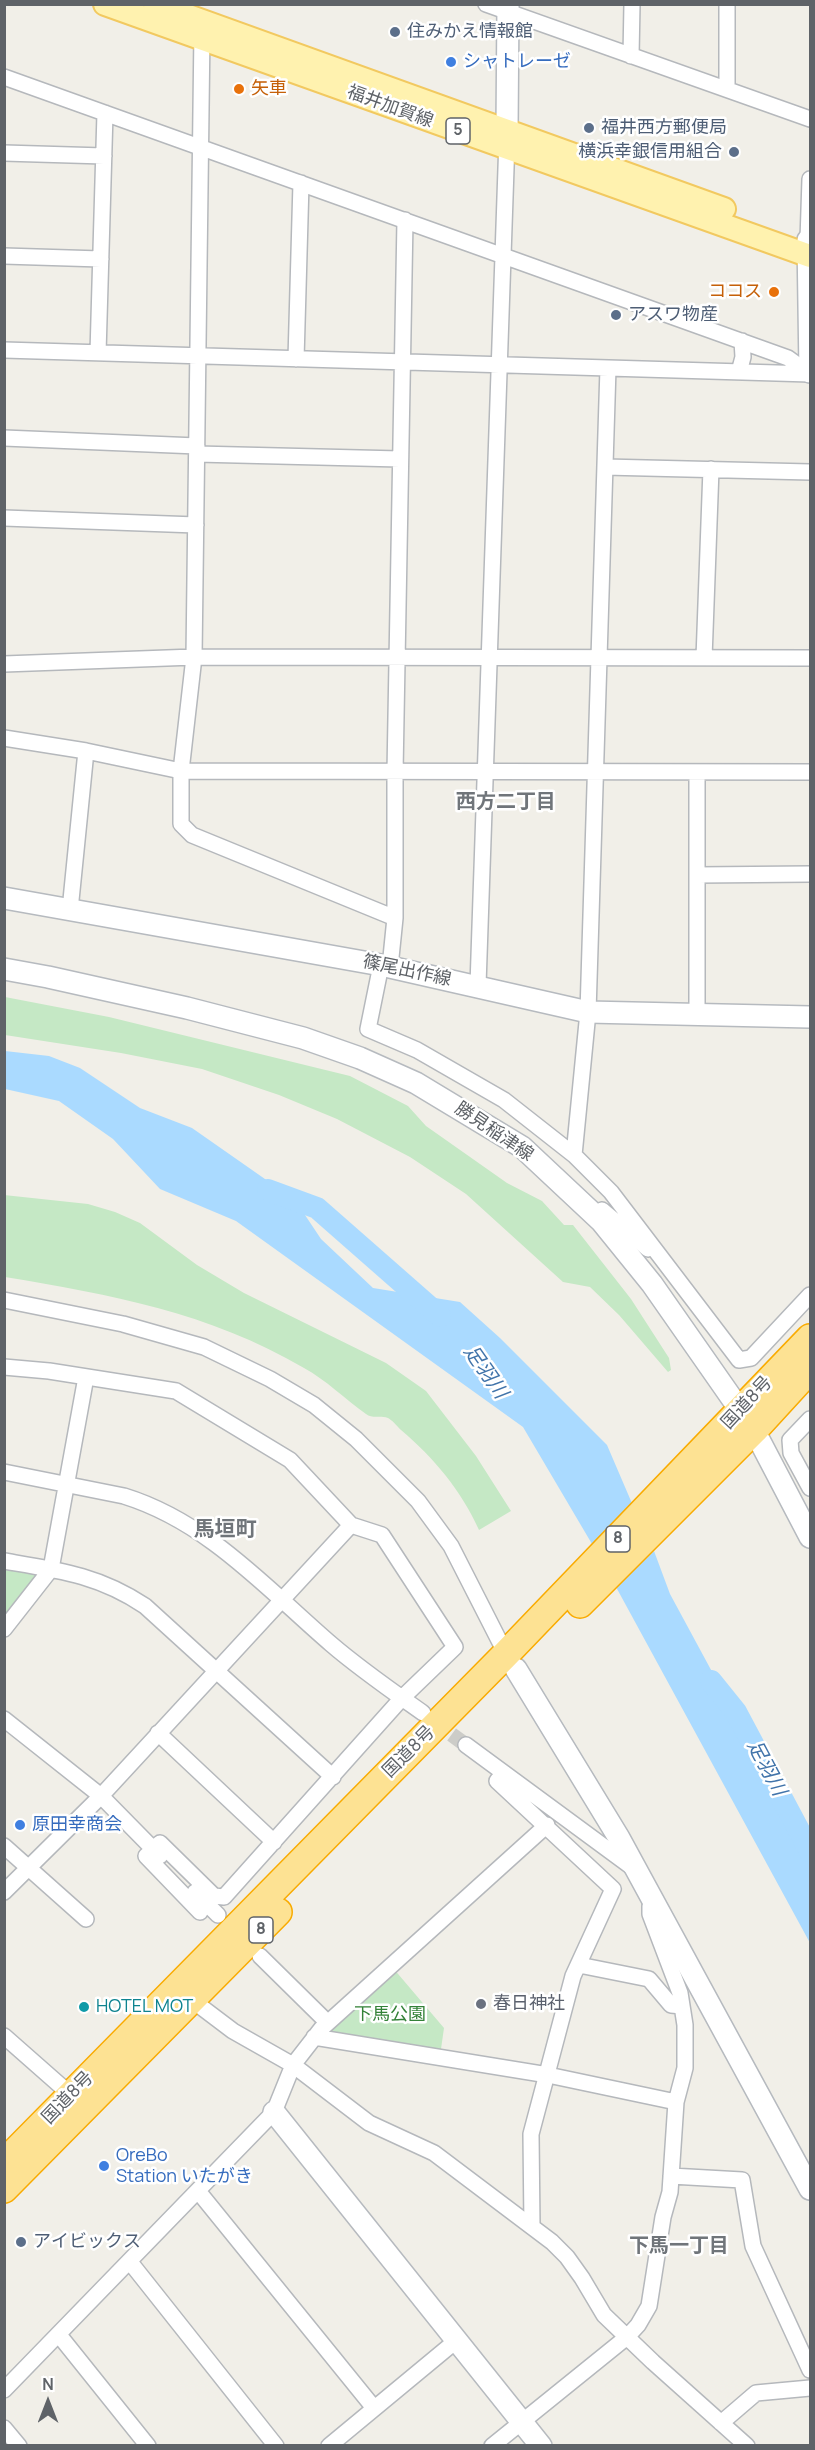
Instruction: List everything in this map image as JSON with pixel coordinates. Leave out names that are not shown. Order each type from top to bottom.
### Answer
[{"type":"highway","name":"国道8号","points":[[4,2189],[192,2000],[511,1662],[741,1426],[800,1374],[810,1318]]},
{"type":"highway","name":"国道8号","points":[[4,2163],[511,1662]]},
{"type":"main road","name":"福井加賀線","points":[[105,4],[202,22]]},
{"type":"main road","name":"福井加賀線","points":[[155,4],[507,139],[809,248]]},
{"type":"main road","points":[[507,139],[508,8]]},
{"type":"main road","points":[[809,248],[810,372]]},
{"type":"main road","name":"篠尾出作線","points":[[4,898],[385,966],[588,1012],[810,1017]]},
{"type":"main road","name":"勝見稲津線","points":[[4,969],[187,1008],[303,1038],[357,1057],[416,1083],[473,1115],[522,1147],[601,1221],[652,1284],[810,1537]]},
{"type":"main road","points":[[511,1662],[638,1872],[810,2189]]},
{"type":"main road","points":[[274,2112],[541,2445]]},
{"type":"street","points":[[486,4],[508,8],[631,56],[810,119]]},
{"type":"street","points":[[631,56],[632,4]]},
{"type":"street","points":[[727,4],[727,89]]},
{"type":"street","points":[[202,22],[194,657],[181,771],[181,824],[192,835],[395,918]]},
{"type":"street","points":[[4,77],[742,341],[788,358],[810,374],[4,350]]},
{"type":"street","points":[[98,353],[105,113]]},
{"type":"street","points":[[478,986],[507,139]]},
{"type":"street","points":[[4,153],[104,156]]},
{"type":"street","points":[[809,248],[810,179]]},
{"type":"street","points":[[296,359],[301,183]]},
{"type":"street","points":[[405,220],[395,772],[395,918],[368,1029],[417,1050],[504,1100],[574,1155],[611,1192],[739,1360],[751,1358],[810,1318]]},
{"type":"street","points":[[4,256],[101,259]]},
{"type":"street","points":[[740,372],[743,357],[742,341]]},
{"type":"street","points":[[574,1155],[588,1012],[608,369]]},
{"type":"street","points":[[4,438],[400,459]]},
{"type":"street","points":[[605,467],[810,472]]},
{"type":"street","points":[[704,658],[711,469]]},
{"type":"street","points":[[4,518],[196,525]]},
{"type":"street","points":[[4,664],[194,657],[810,658]]},
{"type":"street","points":[[4,738],[86,751],[181,771],[810,772]]},
{"type":"street","points":[[70,910],[86,751]]},
{"type":"street","points":[[697,772],[697,1014]]},
{"type":"street","points":[[697,875],[810,874]]},
{"type":"street","points":[[569,1190],[592,1202],[640,1244],[660,1257]]},
{"type":"street","points":[[4,1300],[123,1324],[204,1347],[270,1379],[314,1405],[356,1439],[418,1501],[451,1546],[511,1662]]},
{"type":"street","points":[[4,1367],[176,1391],[290,1460],[351,1525],[382,1535],[455,1647],[402,1698],[224,1897],[214,1896],[160,1843],[146,1856],[200,1912]]},
{"type":"street","points":[[4,1629],[51,1569],[86,1377]]},
{"type":"street","points":[[810,1419],[790,1440],[791,1453],[810,1488]]},
{"type":"street","points":[[4,1472],[133,1499],[179,1519],[224,1549],[333,1645],[423,1713]]},
{"type":"street","points":[[4,1892],[101,1796],[351,1525]]},
{"type":"street","points":[[4,1561],[94,1579],[120,1590],[145,1606],[333,1777]]},
{"type":"street","points":[[4,1719],[101,1796],[218,1915]]},
{"type":"street","points":[[158,1733],[274,1842]]},
{"type":"street","points":[[466,1745],[638,1872]]},
{"type":"street","points":[[504,1773],[497,1781],[547,1825],[613,1889],[573,1976],[531,2134],[532,2227]]},
{"type":"street","points":[[4,2390],[274,2112],[293,2065],[327,2022],[547,1825]]},
{"type":"street","points":[[4,1846],[86,1919]]},
{"type":"street","points":[[492,2445],[627,2337],[650,2306],[663,2217],[670,2192],[676,2102],[685,2068],[685,2025],[680,1993],[650,1914],[650,1894]]},
{"type":"street","points":[[260,1956],[327,2022]]},
{"type":"street","points":[[579,1965],[650,1979],[671,2005],[682,2006]]},
{"type":"street","points":[[192,2000],[233,2031],[293,2065],[369,2123],[434,2153],[552,2242],[567,2257],[604,2315],[747,2445]]},
{"type":"street","points":[[4,2036],[71,2095]]},
{"type":"street","points":[[314,2037],[548,2075],[676,2102]]},
{"type":"street","points":[[671,2176],[742,2180],[753,2246],[810,2370]]},
{"type":"street","points":[[198,2190],[374,2408]]},
{"type":"street","points":[[130,2262],[276,2445]]},
{"type":"street","points":[[59,2335],[148,2445]]},
{"type":"street","points":[[329,2445],[457,2340]]},
{"type":"street","points":[[721,2423],[756,2393],[810,2388]]},
{"type":"street","points":[[4,2427],[19,2445]]},
{"type":"green space","points":[[5,997],[109,1017],[350,1076],[408,1106],[426,1126],[507,1183],[542,1201],[564,1225],[573,1225],[631,1299],[669,1358],[671,1370],[668,1372],[619,1315],[590,1287],[563,1282],[466,1194],[410,1157],[337,1119],[279,1095],[202,1069],[121,1053],[5,1035]]},
{"type":"green space","points":[[4,1195],[88,1204],[115,1212],[140,1223],[197,1265],[244,1293],[386,1363],[426,1391],[476,1456],[511,1511],[479,1530],[464,1501],[446,1476],[425,1452],[391,1420],[368,1415],[312,1373],[268,1349],[195,1319],[159,1308],[5,1277]]},
{"type":"green space","points":[[5,1567],[44,1573],[5,1621]]},
{"type":"green space","name":"下馬公園","points":[[393,1968],[444,2028],[440,2056],[323,2035]]},
{"type":"water","points":[[5,1051],[49,1056],[80,1068],[140,1108],[192,1128],[295,1200],[321,1239],[373,1288],[460,1302],[500,1338],[607,1445],[634,1508],[592,1544],[523,1427],[236,1221],[160,1189],[113,1139],[59,1101],[5,1089]]},
{"type":"water","points":[[654,1551],[670,1594],[810,1853],[810,1943],[616,1587]]},
{"type":"waterway","name":"足羽川","points":[[268,1190],[317,1208],[440,1316]]},
{"type":"waterway","name":"足羽川","points":[[711,1681],[736,1712],[810,1851]]},
{"type":"tunnel","points":[[433,1721],[466,1745]]},
{"type":"place","name":"住みかえ情報館","points":[[395,32]]},
{"type":"place","name":"シャトレーゼ","points":[[451,62]]},
{"type":"place","name":"矢車","points":[[239,89]]},
{"type":"place","name":"福井西方郵便局","points":[[589,128]]},
{"type":"place","name":"横浜幸銀信用組合","points":[[734,152]]},
{"type":"place","name":"ココス","points":[[774,292]]},
{"type":"place","name":"アスワ物産","points":[[616,315]]},
{"type":"place","name":"原田幸商会","points":[[20,1825]]},
{"type":"place","name":"春日神社","points":[[481,2004]]},
{"type":"place","name":"HOTEL MOT","points":[[84,2007]]},
{"type":"place","name":"OreBo Station いたがき","points":[[104,2166]]},
{"type":"place","name":"アイビックス","points":[[21,2242]]},
{"type":"district","name":"西方二丁目","points":[[506,802]]},
{"type":"district","name":"馬垣町","points":[[225,1530]]},
{"type":"district","name":"下馬一丁目","points":[[679,2246]]}]
